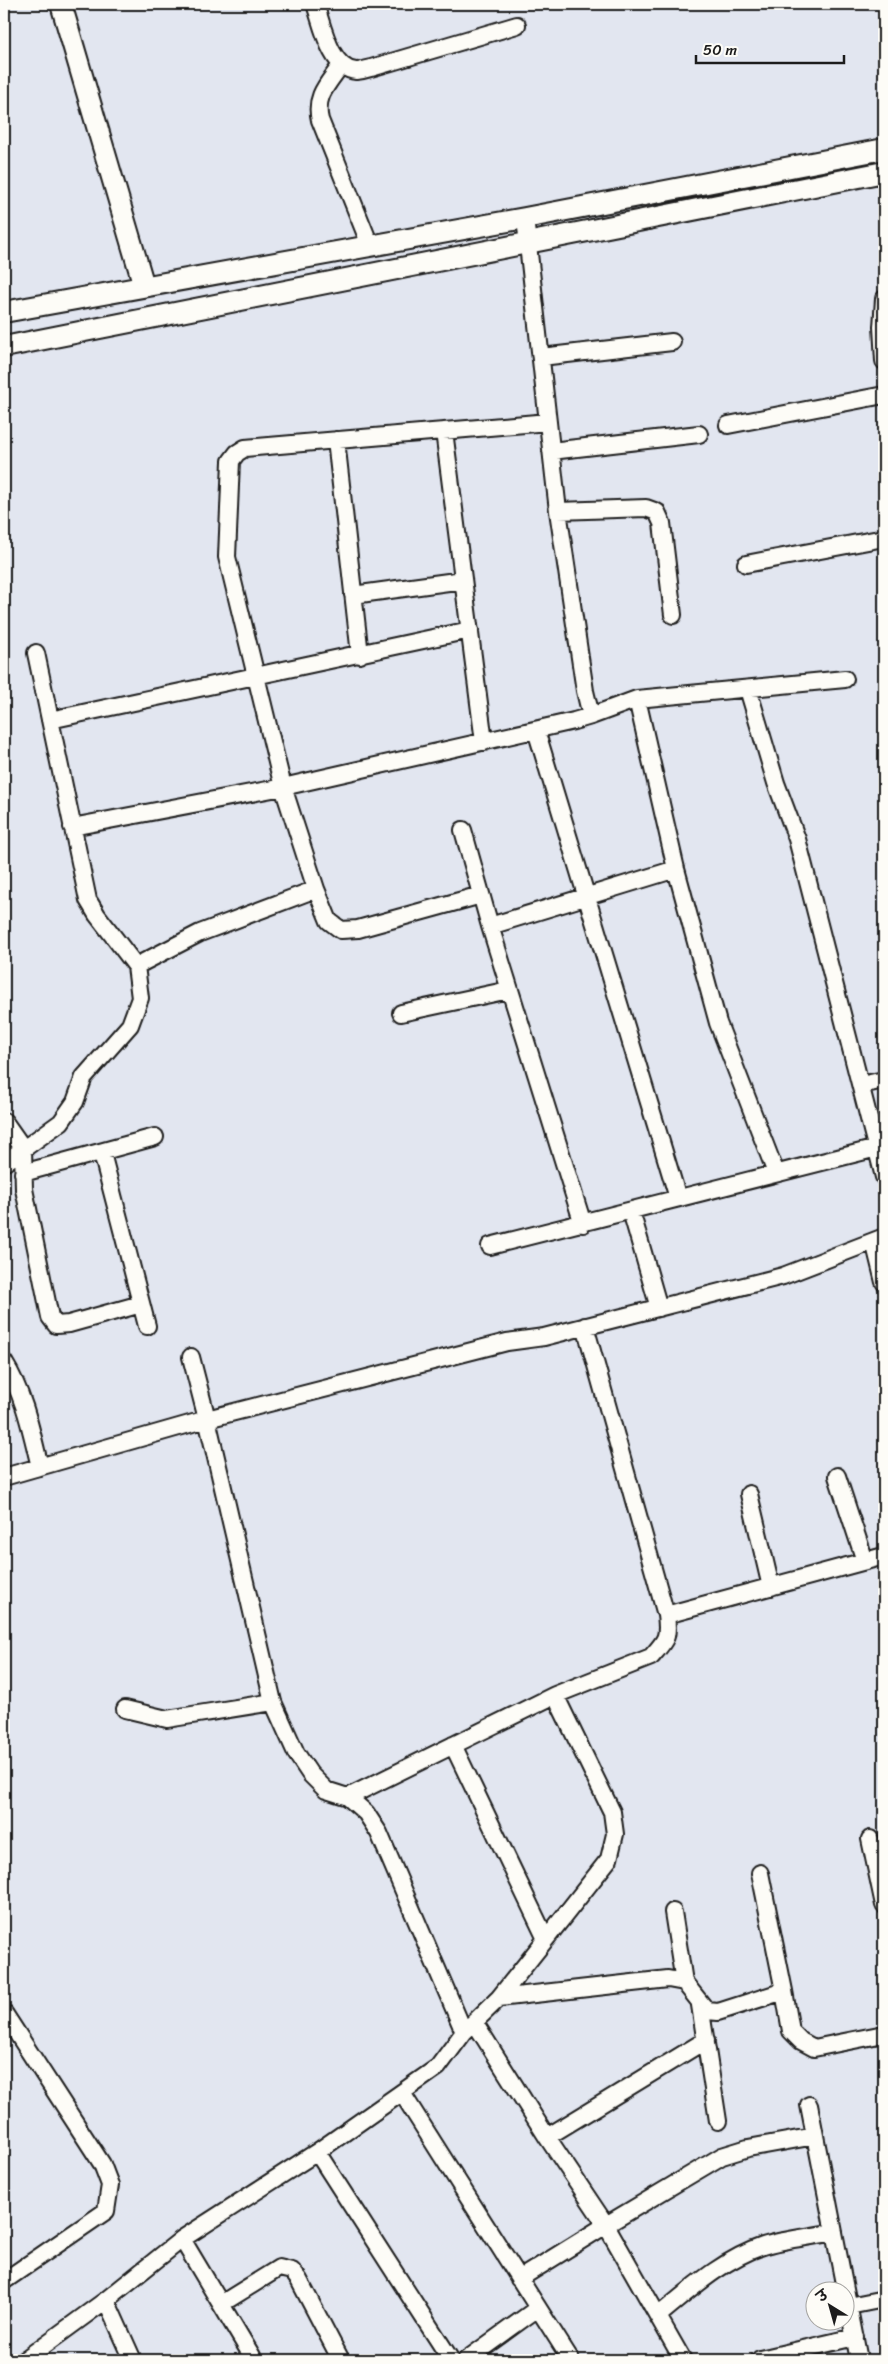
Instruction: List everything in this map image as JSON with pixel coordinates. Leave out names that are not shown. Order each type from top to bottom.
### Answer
[{"type":"street","points":[[61,4],[144,286]]},
{"type":"street","points":[[315,4],[332,54],[341,65],[355,71],[517,25]]},
{"type":"street","points":[[341,65],[321,94],[317,108],[320,120],[370,246]]},
{"type":"street","points":[[4,312],[525,218],[884,149]]},
{"type":"street","points":[[4,347],[884,172]]},
{"type":"street","points":[[525,218],[558,511],[585,691],[591,716]]},
{"type":"street","points":[[884,302],[884,361]]},
{"type":"street","points":[[541,357],[672,342]]},
{"type":"street","points":[[728,425],[884,395]]},
{"type":"street","points":[[481,895],[358,929],[341,930],[329,921],[316,889],[283,787],[227,558],[231,461],[236,453],[245,448],[548,422]]},
{"type":"street","points":[[444,431],[484,742]]},
{"type":"street","points":[[551,451],[700,434]]},
{"type":"street","points":[[336,440],[360,655]]},
{"type":"street","points":[[558,511],[646,508],[657,512],[662,523],[673,615]]},
{"type":"street","points":[[746,564],[884,538]]},
{"type":"street","points":[[353,595],[463,580]]},
{"type":"street","points":[[50,720],[256,674],[360,655],[470,630]]},
{"type":"street","points":[[4,1163],[61,1122],[75,1102],[84,1078],[130,1025],[140,998],[136,966],[96,915],[88,900],[36,653]]},
{"type":"street","points":[[72,827],[283,787],[484,742],[591,716],[637,699],[845,679]]},
{"type":"street","points":[[748,688],[776,783],[797,839],[884,1177]]},
{"type":"street","points":[[637,699],[676,869],[718,1023],[776,1173]]},
{"type":"street","points":[[536,730],[678,1198]]},
{"type":"street","points":[[463,830],[509,990],[583,1224]]},
{"type":"street","points":[[490,926],[676,869]]},
{"type":"street","points":[[136,966],[200,933],[316,889]]},
{"type":"street","points":[[401,1014],[509,990]]},
{"type":"street","points":[[861,1085],[884,1080]]},
{"type":"street","points":[[4,1121],[24,1148],[24,1190],[50,1317],[56,1325],[69,1324],[141,1304]]},
{"type":"street","points":[[23,1173],[155,1137]]},
{"type":"street","points":[[490,1246],[583,1224],[877,1148]]},
{"type":"street","points":[[102,1153],[147,1326]]},
{"type":"street","points":[[631,1211],[659,1308]]},
{"type":"street","points":[[4,1477],[207,1418],[507,1342],[544,1337],[783,1276],[879,1239],[884,1282]]},
{"type":"street","points":[[348,1797],[555,1695],[651,1657],[669,1633],[666,1615],[586,1326]]},
{"type":"street","points":[[191,1357],[273,1702],[296,1753],[310,1774],[326,1790],[348,1797],[366,1813],[379,1833],[470,2028],[606,2225],[683,2360]]},
{"type":"street","points":[[4,1362],[24,1402],[40,1467]]},
{"type":"street","points":[[837,1476],[865,1561]]},
{"type":"street","points":[[749,1494],[771,1587]]},
{"type":"street","points":[[666,1615],[884,1556]]},
{"type":"street","points":[[32,2358],[182,2239],[317,2152],[438,2067],[470,2028],[499,1998],[546,1939],[609,1859],[615,1834],[612,1812],[555,1695]]},
{"type":"street","points":[[125,1708],[167,1718],[273,1702]]},
{"type":"street","points":[[453,1745],[546,1939]]},
{"type":"street","points":[[870,1839],[884,1905]]},
{"type":"street","points":[[760,1874],[791,2030],[801,2041],[814,2048],[884,2034]]},
{"type":"street","points":[[673,1912],[684,1982],[700,2005],[707,2010],[718,2012],[784,1991]]},
{"type":"street","points":[[499,1998],[668,1979],[684,1982]]},
{"type":"street","points":[[700,2005],[718,2121]]},
{"type":"street","points":[[4,2013],[102,2164],[110,2185],[106,2211],[4,2281]]},
{"type":"street","points":[[547,2137],[706,2040]]},
{"type":"street","points":[[402,2092],[571,2360]]},
{"type":"street","points":[[809,2106],[843,2282]]},
{"type":"street","points":[[519,2279],[722,2156],[748,2148],[815,2136]]},
{"type":"street","points":[[317,2152],[451,2360]]},
{"type":"street","points":[[658,2316],[711,2273],[744,2254],[763,2246],[834,2232]]},
{"type":"street","points":[[182,2239],[252,2356]]},
{"type":"street","points":[[220,2304],[279,2268],[292,2271],[299,2280],[341,2360]]},
{"type":"street","points":[[856,2304],[884,2299]]},
{"type":"street","points":[[106,2300],[133,2360]]},
{"type":"street","points":[[466,2360],[538,2308]]},
{"type":"street","points":[[854,2332],[859,2360]]},
{"type":"street","points":[[760,2359],[855,2338]]}]
